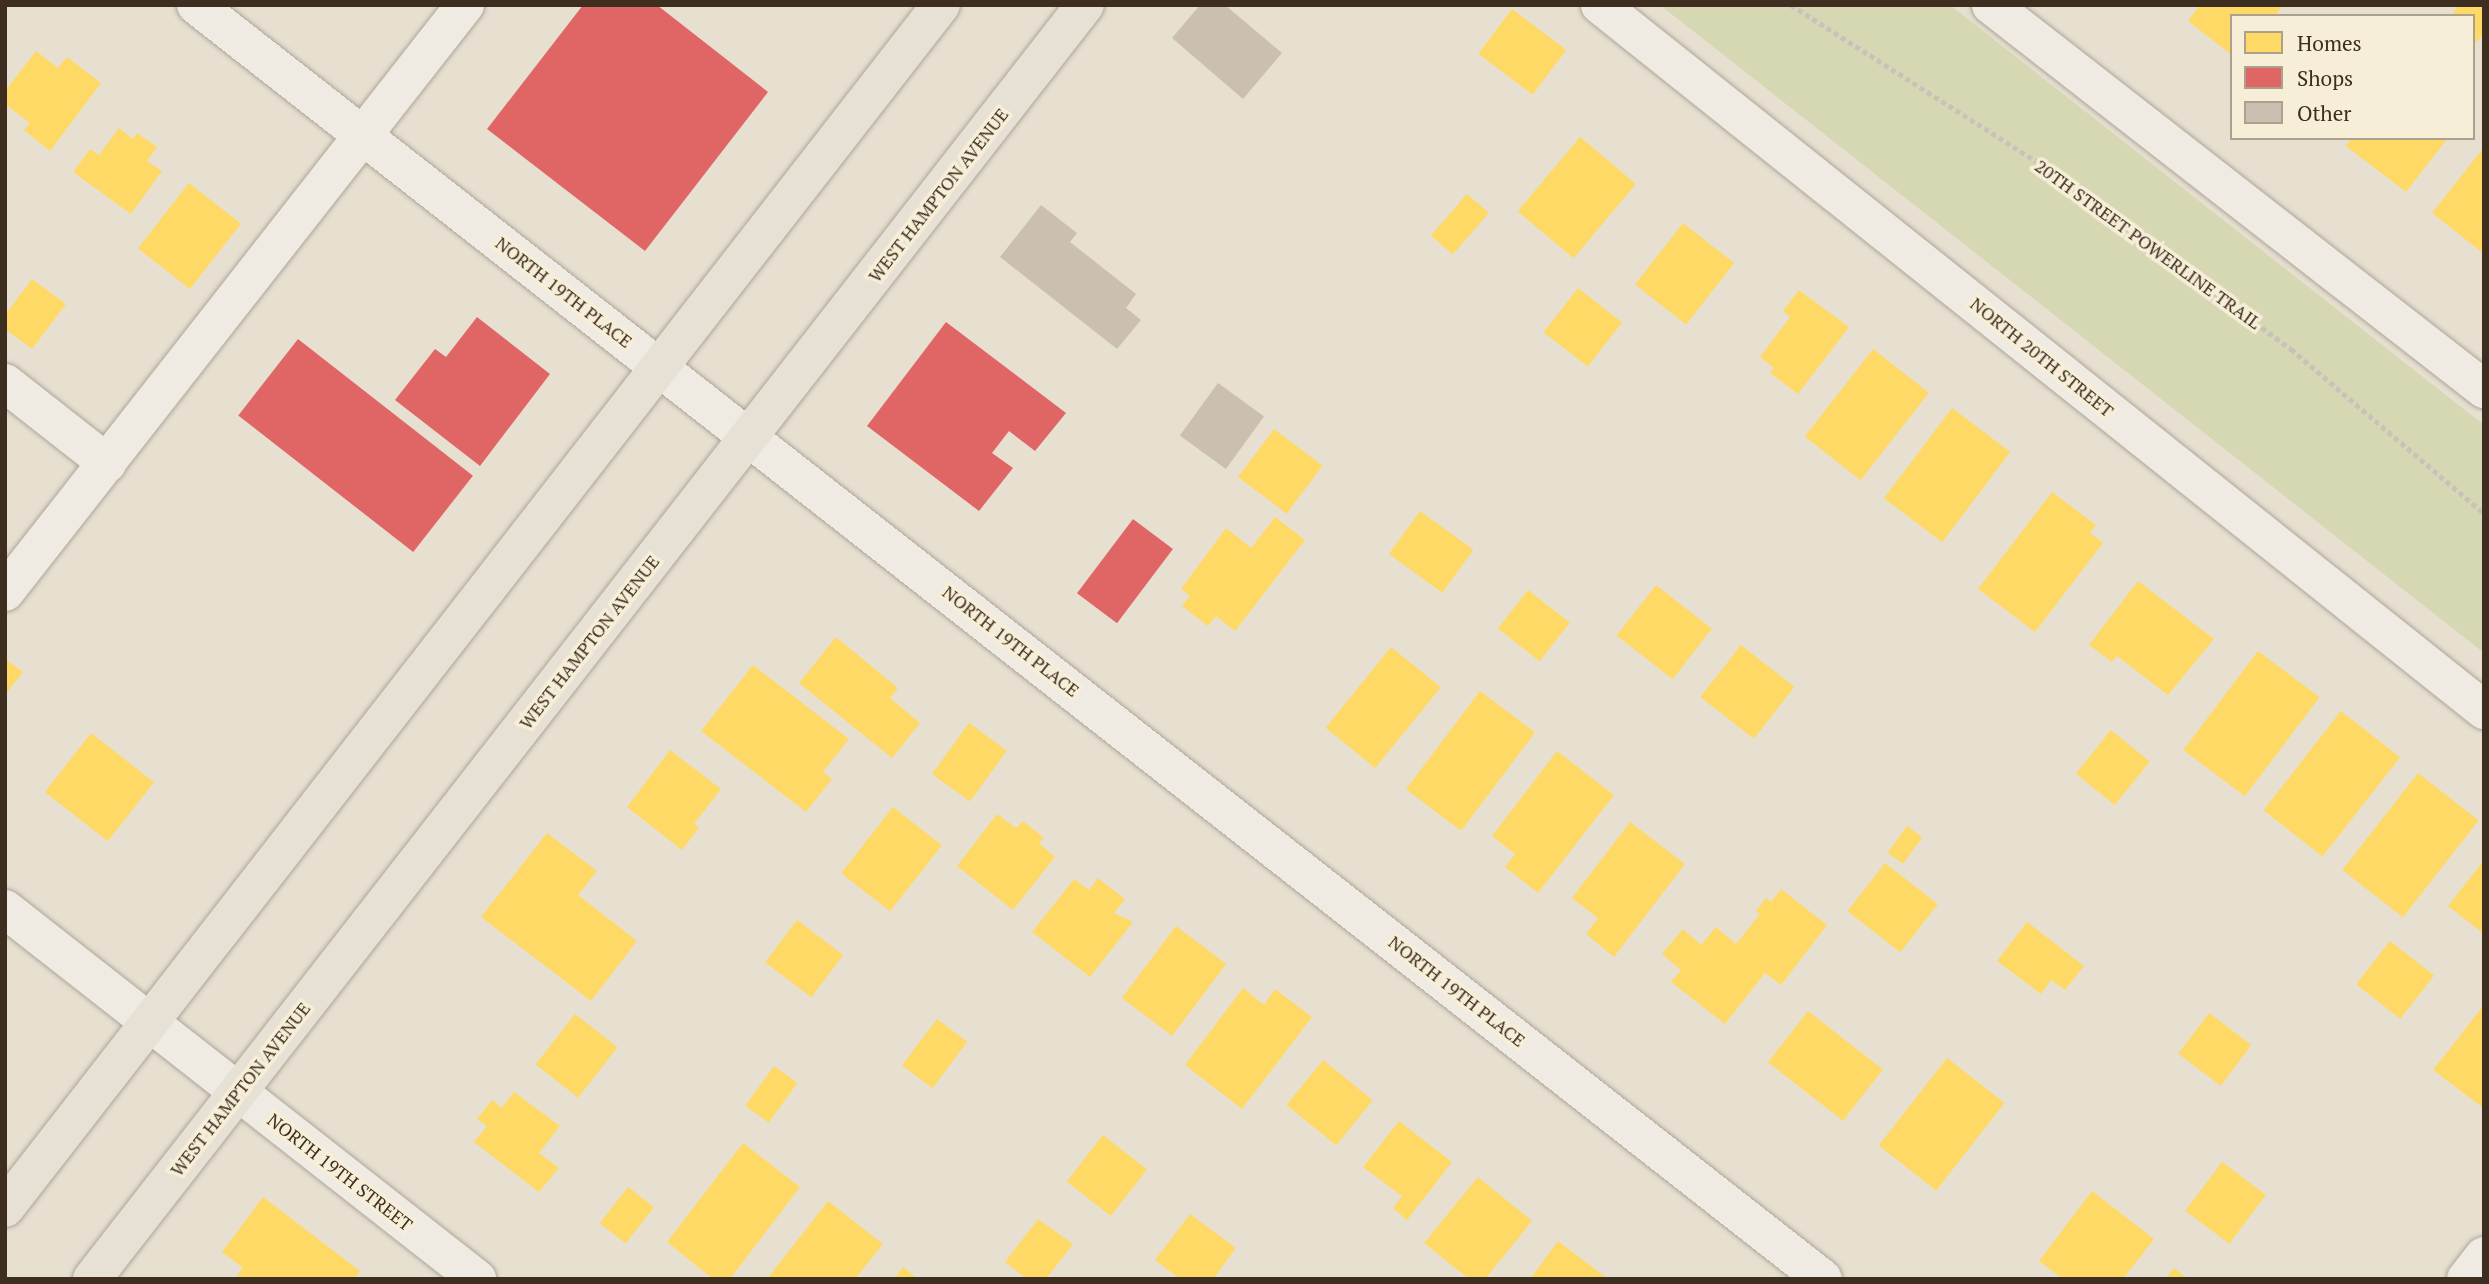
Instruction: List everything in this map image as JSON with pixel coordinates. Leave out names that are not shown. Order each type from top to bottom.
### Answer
[{"type":"main road","points":[[5,1208],[941,5]]},
{"type":"main road","name":"WEST HAMPTON AVENUE","points":[[92,1279],[1085,5]]},
{"type":"street","name":"NORTH 19TH PLACE","points":[[196,5],[1823,1279]]},
{"type":"street","points":[[5,593],[465,5]]},
{"type":"street","name":"NORTH 20TH STREET","points":[[1600,5],[2484,710]]},
{"type":"street","points":[[1991,5],[2484,389]]},
{"type":"street","points":[[5,383],[107,463]]},
{"type":"street","name":"NORTH 19TH STREET","points":[[5,909],[477,1279]]},
{"type":"street","points":[[2466,1279],[2484,1256]]},
{"type":"path","name":"20TH STREET POWERLINE TRAIL","points":[[1791,5],[2036,161],[2291,349],[2484,513]]},
{"type":"green space","points":[[1660,5],[1950,5],[2484,425],[2484,653]]},
{"type":"building: Homes","points":[[2200,5],[2283,5],[2276,14],[2230,14],[2230,53],[2188,21]]},
{"type":"building: Homes","points":[[2459,5],[2484,5],[2484,33],[2477,42],[2475,14],[2452,14]]},
{"type":"building: Homes","points":[[1512,9],[1566,50],[1533,95],[1478,54]]},
{"type":"building: Homes","points":[[36,51],[58,68],[67,57],[101,83],[50,151],[24,130],[30,123],[5,104],[5,91]]},
{"type":"building: Homes","points":[[119,128],[133,139],[137,133],[157,147],[147,161],[162,171],[131,214],[73,172],[90,149],[99,155]]},
{"type":"building: Homes","points":[[1580,137],[1636,184],[1574,258],[1518,211]]},
{"type":"building: Homes","points":[[2350,140],[2446,140],[2406,192],[2346,146]]},
{"type":"building: Homes","points":[[2484,147],[2484,254],[2432,213]]},
{"type":"building: Homes","points":[[189,183],[241,224],[190,289],[138,248]]},
{"type":"building: Homes","points":[[1467,194],[1489,213],[1453,255],[1431,236]]},
{"type":"building: Homes","points":[[1683,223],[1734,263],[1686,324],[1635,284]]},
{"type":"building: Homes","points":[[32,279],[66,304],[32,349],[5,329],[5,315]]},
{"type":"building: Homes","points":[[1578,288],[1622,322],[1588,367],[1544,332]]},
{"type":"building: Homes","points":[[1799,290],[1849,327],[1798,394],[1770,373],[1774,368],[1760,357],[1790,317],[1783,311]]},
{"type":"building: Homes","points":[[1873,349],[1929,393],[1861,480],[1805,436]]},
{"type":"building: Homes","points":[[1952,408],[2010,452],[1942,542],[1884,498]]},
{"type":"building: Homes","points":[[1274,429],[1323,466],[1287,514],[1238,477]]},
{"type":"building: Homes","points":[[2052,492],[2096,525],[2090,533],[2103,543],[2035,632],[1978,589]]},
{"type":"building: Homes","points":[[1420,511],[1473,550],[1442,593],[1389,554]]},
{"type":"building: Homes","points":[[1275,517],[1305,540],[1235,631],[1216,616],[1208,626],[1182,606],[1190,596],[1181,589],[1226,528],[1251,548]]},
{"type":"building: Homes","points":[[2138,581],[2214,639],[2168,695],[2117,656],[2112,662],[2089,645]]},
{"type":"building: Homes","points":[[1656,585],[1712,629],[1673,679],[1617,635]]},
{"type":"building: Homes","points":[[1528,590],[1570,623],[1540,661],[1498,629]]},
{"type":"building: Homes","points":[[836,637],[898,688],[890,698],[920,723],[892,758],[799,683]]},
{"type":"building: Homes","points":[[1741,645],[1795,687],[1754,739],[1700,697]]},
{"type":"building: Homes","points":[[1391,647],[1441,687],[1375,768],[1326,728]]},
{"type":"building: Homes","points":[[2258,651],[2319,697],[2245,796],[2183,750]]},
{"type":"building: Homes","points":[[5,659],[23,672],[5,695]]},
{"type":"building: Homes","points":[[753,665],[849,739],[823,772],[832,779],[806,812],[701,731]]},
{"type":"building: Homes","points":[[1480,691],[1535,733],[1461,831],[1406,789]]},
{"type":"building: Homes","points":[[2341,711],[2400,757],[2323,856],[2263,810]]},
{"type":"building: Homes","points":[[969,723],[1007,751],[970,802],[932,774]]},
{"type":"building: Homes","points":[[2111,730],[2150,761],[2115,805],[2076,774]]},
{"type":"building: Homes","points":[[91,733],[154,782],[108,841],[45,792]]},
{"type":"building: Homes","points":[[670,750],[721,789],[694,824],[699,828],[682,850],[627,807]]},
{"type":"building: Homes","points":[[1557,751],[1614,795],[1538,893],[1505,867],[1515,854],[1492,836]]},
{"type":"building: Homes","points":[[2418,773],[2479,820],[2403,917],[2342,870]]},
{"type":"building: Homes","points":[[893,807],[942,845],[890,911],[841,873]]},
{"type":"building: Homes","points":[[997,814],[1016,828],[1023,821],[1044,838],[1039,843],[1055,857],[1013,910],[957,866]]},
{"type":"building: Homes","points":[[1630,822],[1685,864],[1614,957],[1586,934],[1598,918],[1572,898]]},
{"type":"building: Homes","points":[[1907,826],[1922,837],[1903,864],[1888,853]]},
{"type":"building: Homes","points":[[547,833],[597,871],[578,895],[637,941],[591,1001],[481,917]]},
{"type":"building: Homes","points":[[2484,860],[2484,934],[2448,906]]},
{"type":"building: Homes","points":[[1885,863],[1938,904],[1900,952],[1847,911]]},
{"type":"building: Homes","points":[[1098,878],[1125,899],[1114,913],[1133,922],[1090,977],[1032,932],[1074,879],[1089,890]]},
{"type":"building: Homes","points":[[1781,889],[1827,925],[1781,985],[1765,973],[1725,1024],[1671,982],[1681,970],[1662,954],[1683,929],[1701,945],[1716,927],[1736,944],[1760,914],[1756,911],[1766,898],[1771,902]]},
{"type":"building: Homes","points":[[797,920],[843,955],[811,997],[765,962]]},
{"type":"building: Homes","points":[[2027,922],[2084,966],[2065,990],[2051,980],[2041,994],[1997,961]]},
{"type":"building: Homes","points":[[1176,926],[1226,964],[1172,1036],[1122,998]]},
{"type":"building: Homes","points":[[2390,941],[2434,975],[2400,1019],[2356,984]]},
{"type":"building: Homes","points":[[1243,988],[1264,1005],[1275,989],[1312,1017],[1242,1109],[1185,1065]]},
{"type":"building: Homes","points":[[2484,1005],[2484,1106],[2482,1107],[2433,1070]]},
{"type":"building: Homes","points":[[1808,1011],[1883,1069],[1843,1121],[1768,1062]]},
{"type":"building: Homes","points":[[2209,1013],[2251,1045],[2221,1086],[2178,1054]]},
{"type":"building: Homes","points":[[575,1014],[618,1047],[578,1098],[536,1064]]},
{"type":"building: Homes","points":[[937,1019],[967,1042],[932,1088],[902,1065]]},
{"type":"building: Homes","points":[[1947,1058],[2005,1103],[1936,1190],[1879,1145]]},
{"type":"building: Homes","points":[[1323,1060],[1373,1100],[1336,1145],[1286,1105]]},
{"type":"building: Homes","points":[[774,1066],[797,1083],[769,1123],[745,1106]]},
{"type":"building: Homes","points":[[514,1092],[560,1126],[539,1153],[559,1168],[539,1192],[474,1142],[487,1126],[477,1119],[492,1100],[502,1108]]},
{"type":"building: Homes","points":[[1399,1121],[1452,1162],[1407,1220],[1393,1208],[1402,1196],[1363,1167]]},
{"type":"building: Homes","points":[[1103,1135],[1147,1169],[1111,1216],[1067,1181]]},
{"type":"building: Homes","points":[[743,1143],[800,1187],[730,1279],[713,1279],[667,1242]]},
{"type":"building: Homes","points":[[2222,1162],[2266,1195],[2229,1244],[2185,1211]]},
{"type":"building: Homes","points":[[1478,1177],[1532,1221],[1485,1279],[1469,1279],[1424,1243]]},
{"type":"building: Homes","points":[[628,1187],[654,1207],[626,1244],[600,1223]]},
{"type":"building: Homes","points":[[2092,1191],[2154,1239],[2123,1279],[2063,1279],[2039,1261]]},
{"type":"building: Homes","points":[[263,1197],[360,1271],[354,1279],[242,1279],[237,1275],[243,1268],[222,1252]]},
{"type":"building: Homes","points":[[828,1201],[883,1244],[855,1279],[767,1279]]},
{"type":"building: Homes","points":[[1190,1214],[1236,1248],[1213,1279],[1180,1279],[1155,1260]]},
{"type":"building: Homes","points":[[1038,1219],[1073,1244],[1046,1279],[1027,1279],[1005,1262]]},
{"type":"building: Homes","points":[[1558,1241],[1608,1279],[1530,1279]]},
{"type":"building: Homes","points":[[903,1267],[918,1279],[894,1279]]},
{"type":"building: Homes","points":[[2174,1268],[2188,1279],[2165,1279]]},
{"type":"building: Shops","points":[[583,5],[657,5],[768,92],[645,251],[487,129]]},
{"type":"building: Shops","points":[[477,317],[550,374],[480,466],[395,400],[435,349],[446,357]]},
{"type":"building: Shops","points":[[946,322],[1066,413],[1035,451],[1009,431],[992,453],[1013,468],[979,511],[867,426]]},
{"type":"building: Shops","points":[[298,339],[473,476],[413,552],[238,415]]},
{"type":"building: Shops","points":[[1133,519],[1173,549],[1117,623],[1077,593]]},
{"type":"building: Other","points":[[1200,5],[1225,5],[1282,53],[1243,99],[1172,38]]},
{"type":"building: Other","points":[[1041,205],[1077,233],[1070,242],[1136,294],[1126,308],[1141,320],[1117,349],[1000,257]]},
{"type":"building: Other","points":[[1218,383],[1264,417],[1226,469],[1180,436]]}]
